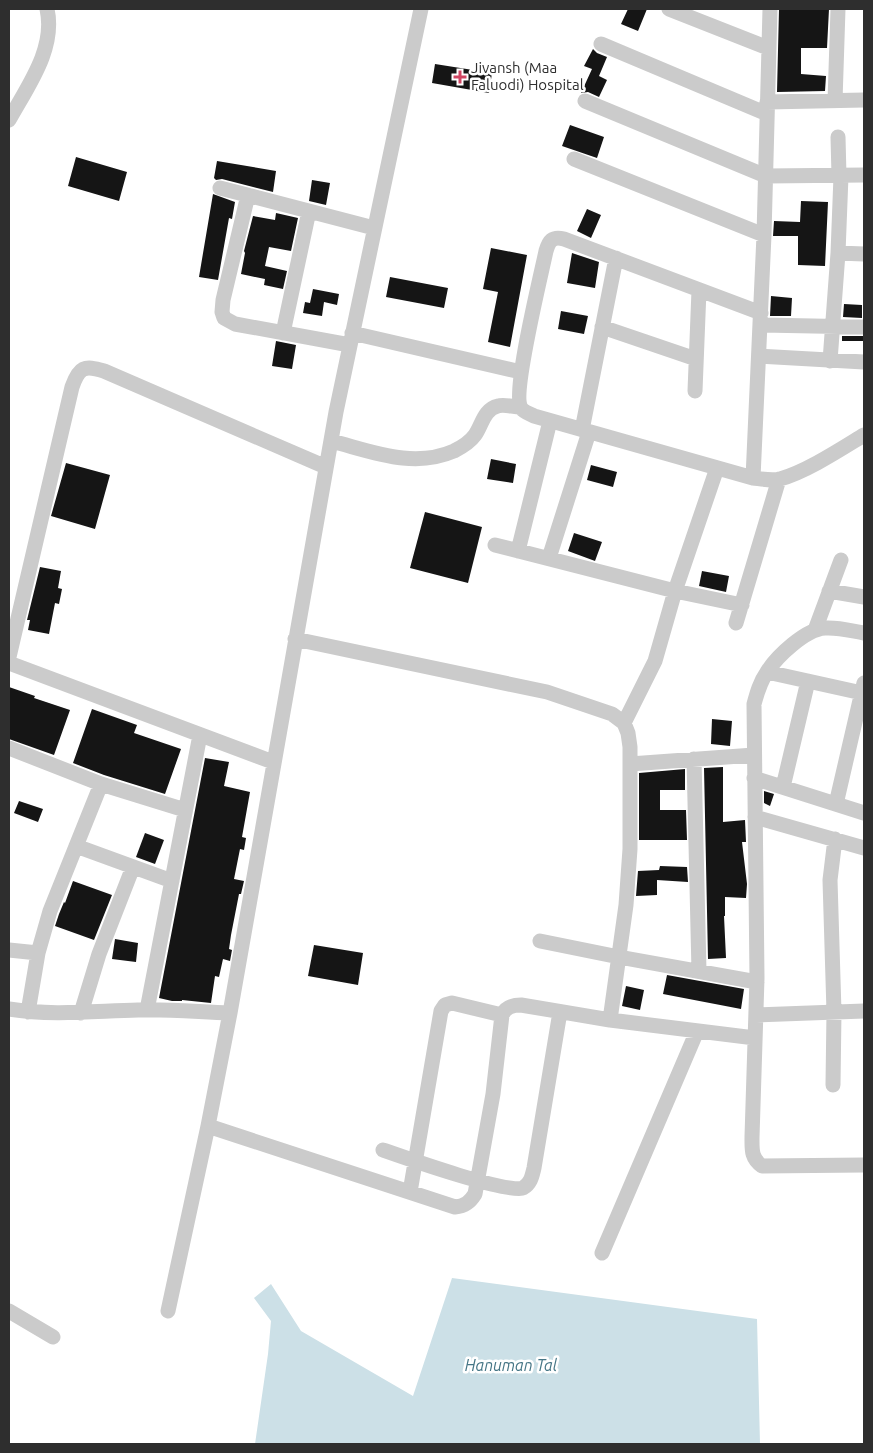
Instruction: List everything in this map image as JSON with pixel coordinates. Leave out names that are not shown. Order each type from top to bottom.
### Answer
[{"type":"street","points":[[9,120],[42,60],[47,37],[47,9]]},
{"type":"street","points":[[168,1311],[230,1013],[330,441],[421,9]]},
{"type":"street","points":[[669,9],[768,48]]},
{"type":"street","points":[[753,478],[764,235],[770,9]]},
{"type":"street","points":[[836,101],[838,9]]},
{"type":"street","points":[[602,44],[767,108],[864,100]]},
{"type":"street","points":[[585,101],[766,176],[864,175]]},
{"type":"street","points":[[830,361],[838,253],[840,176],[838,137]]},
{"type":"street","points":[[574,159],[764,235]]},
{"type":"street","points":[[220,188],[374,228]]},
{"type":"street","points":[[248,194],[223,300],[222,312],[224,318],[235,324],[283,333],[351,339],[521,372]]},
{"type":"street","points":[[283,333],[308,211]]},
{"type":"street","points":[[864,327],[760,319],[700,290],[558,237],[548,242],[521,372],[519,399],[520,407],[525,412],[550,421],[753,478],[779,479],[796,473],[864,435]]},
{"type":"street","points":[[838,253],[864,254]]},
{"type":"street","points":[[549,558],[585,431],[602,327],[616,258]]},
{"type":"street","points":[[695,391],[700,290]]},
{"type":"street","points":[[602,327],[696,359]]},
{"type":"street","points":[[758,356],[864,362]]},
{"type":"street","points":[[9,657],[72,387],[76,376],[82,370],[88,367],[104,371],[326,467]]},
{"type":"street","points":[[330,441],[401,459],[418,459],[452,451],[468,443],[491,408],[499,405],[520,407]]},
{"type":"street","points":[[518,551],[550,421]]},
{"type":"street","points":[[624,723],[655,661],[675,591],[717,468]]},
{"type":"street","points":[[736,623],[779,479]]},
{"type":"street","points":[[495,545],[675,591],[742,606]]},
{"type":"street","points":[[814,630],[841,560]]},
{"type":"street","points":[[829,591],[864,597]]},
{"type":"street","points":[[864,633],[825,628],[814,630],[781,655],[766,672],[758,688],[754,704],[757,982],[752,1137],[752,1154],[755,1162],[762,1166],[772,1168],[864,1165]]},
{"type":"street","points":[[295,639],[547,692],[612,714],[624,723],[628,733],[630,764],[630,850],[626,905],[610,1020]]},
{"type":"street","points":[[9,664],[273,762]]},
{"type":"street","points":[[766,672],[863,696],[836,804]]},
{"type":"street","points":[[783,787],[808,681]]},
{"type":"street","points":[[147,1010],[200,735]]},
{"type":"street","points":[[9,748],[101,784],[185,810]]},
{"type":"street","points":[[630,764],[754,755]]},
{"type":"street","points":[[694,759],[699,971]]},
{"type":"street","points":[[754,778],[864,813]]},
{"type":"street","points":[[28,1012],[38,953],[50,911],[101,784]]},
{"type":"street","points":[[755,817],[864,848]]},
{"type":"street","points":[[833,1085],[834,1012],[830,880],[835,839]]},
{"type":"street","points":[[76,846],[172,881]]},
{"type":"street","points":[[81,1013],[99,954],[133,867]]},
{"type":"street","points":[[540,941],[757,982]]},
{"type":"street","points":[[9,950],[38,953]]},
{"type":"street","points":[[410,1192],[441,1011],[445,1005],[452,1003],[502,1015]]},
{"type":"street","points":[[208,1126],[455,1207],[462,1206],[470,1201],[475,1194],[493,1094],[502,1015],[505,1010],[513,1005],[610,1020],[755,1038]]},
{"type":"street","points":[[9,1009],[28,1012],[81,1013],[147,1010],[230,1013]]},
{"type":"street","points":[[756,1015],[864,1011]]},
{"type":"street","points":[[383,1150],[415,1162],[478,1180],[515,1190],[523,1188],[531,1181],[560,1012]]},
{"type":"street","points":[[602,1253],[697,1031]]},
{"type":"street","points":[[9,1311],[53,1337]]},
{"type":"water","name":"Hanuman Tal","points":[[452,1278],[757,1319],[760,1444],[255,1444],[271,1321],[254,1298],[271,1284],[301,1331],[413,1396]]},
{"type":"building","points":[[628,9],[647,9],[638,31],[621,24]]},
{"type":"building","points":[[779,9],[829,9],[827,48],[801,48],[801,74],[826,76],[825,91],[777,92]]},
{"type":"building","points":[[593,49],[607,57],[599,76],[607,80],[599,97],[588,92],[581,93],[592,69],[584,66]]},
{"type":"building","points":[[435,64],[492,73],[489,93],[432,83]]},
{"type":"building","points":[[570,125],[604,137],[597,158],[562,146]]},
{"type":"building","points":[[76,157],[127,172],[119,201],[68,186]]},
{"type":"building","points":[[217,161],[276,171],[273,192],[222,179],[216,180],[214,178]]},
{"type":"building","points":[[312,180],[330,183],[326,205],[309,201]]},
{"type":"building","points":[[213,194],[235,202],[232,219],[229,218],[218,280],[199,277]]},
{"type":"building","points":[[801,201],[828,202],[825,266],[798,265],[798,236],[773,236],[774,221],[800,222]]},
{"type":"building","points":[[587,209],[601,215],[591,238],[577,231]]},
{"type":"building","points":[[276,213],[298,218],[291,251],[269,247],[265,266],[287,271],[283,289],[264,285],[265,279],[241,274],[244,251],[253,216],[275,220]]},
{"type":"building","points":[[491,248],[527,255],[510,347],[488,342],[498,292],[483,289]]},
{"type":"building","points":[[572,253],[599,262],[595,288],[567,283]]},
{"type":"building","points":[[390,277],[448,288],[444,308],[386,297]]},
{"type":"building","points":[[313,289],[339,294],[337,305],[324,302],[322,316],[303,313],[305,302],[310,303]]},
{"type":"building","points":[[771,296],[792,298],[791,316],[770,316]]},
{"type":"building","points":[[844,304],[862,305],[862,318],[843,317]]},
{"type":"building","points":[[561,311],[588,316],[584,334],[558,329]]},
{"type":"building","points":[[842,336],[864,336],[864,341],[842,341]]},
{"type":"building","points":[[276,341],[296,345],[292,369],[272,366]]},
{"type":"building","points":[[491,459],[516,464],[513,483],[487,479]]},
{"type":"building","points":[[66,463],[110,475],[95,529],[51,516]]},
{"type":"building","points":[[591,465],[617,472],[613,487],[587,480]]},
{"type":"building","points":[[425,512],[482,527],[468,583],[410,568]]},
{"type":"building","points":[[574,533],[602,542],[595,561],[568,551]]},
{"type":"building","points":[[40,567],[61,571],[58,588],[62,589],[59,604],[55,603],[49,634],[28,630],[30,620],[27,620]]},
{"type":"building","points":[[702,571],[729,576],[726,592],[699,586]]},
{"type":"building","points":[[9,687],[70,710],[54,755],[9,739]]},
{"type":"building","points":[[92,709],[137,725],[134,733],[181,749],[165,794],[73,763]]},
{"type":"building","points":[[712,719],[732,721],[730,746],[711,744]]},
{"type":"building","points":[[205,758],[229,762],[224,786],[250,792],[242,837],[246,838],[244,850],[240,849],[234,879],[244,881],[241,894],[239,894],[231,935],[229,949],[232,950],[230,961],[223,959],[219,977],[215,976],[211,1003],[182,1000],[172,1001],[159,998]]},
{"type":"building","points":[[723,767],[723,822],[745,820],[746,842],[742,842],[747,884],[746,898],[725,897],[726,958],[708,959],[704,768]]},
{"type":"building","points":[[685,769],[685,790],[660,790],[660,810],[686,810],[687,840],[639,840],[639,773]]},
{"type":"building","points":[[764,791],[774,794],[770,806],[764,803]]},
{"type":"building","points":[[19,801],[43,809],[38,822],[14,813]]},
{"type":"building","points":[[145,833],[164,840],[155,864],[136,857]]},
{"type":"building","points":[[660,866],[687,867],[688,882],[657,880],[657,895],[636,896],[638,871],[659,870]]},
{"type":"building","points":[[73,881],[112,895],[94,940],[55,926]]},
{"type":"building","points":[[115,939],[138,943],[136,962],[112,959]]},
{"type":"building","points":[[314,945],[363,953],[358,985],[308,976]]},
{"type":"building","points":[[667,975],[744,989],[741,1009],[663,994]]},
{"type":"building","points":[[626,986],[644,990],[640,1010],[622,1006]]},
{"type":"place","name":"Jivansh (Maa Faluodi) Hospital","points":[[460,77]]}]
